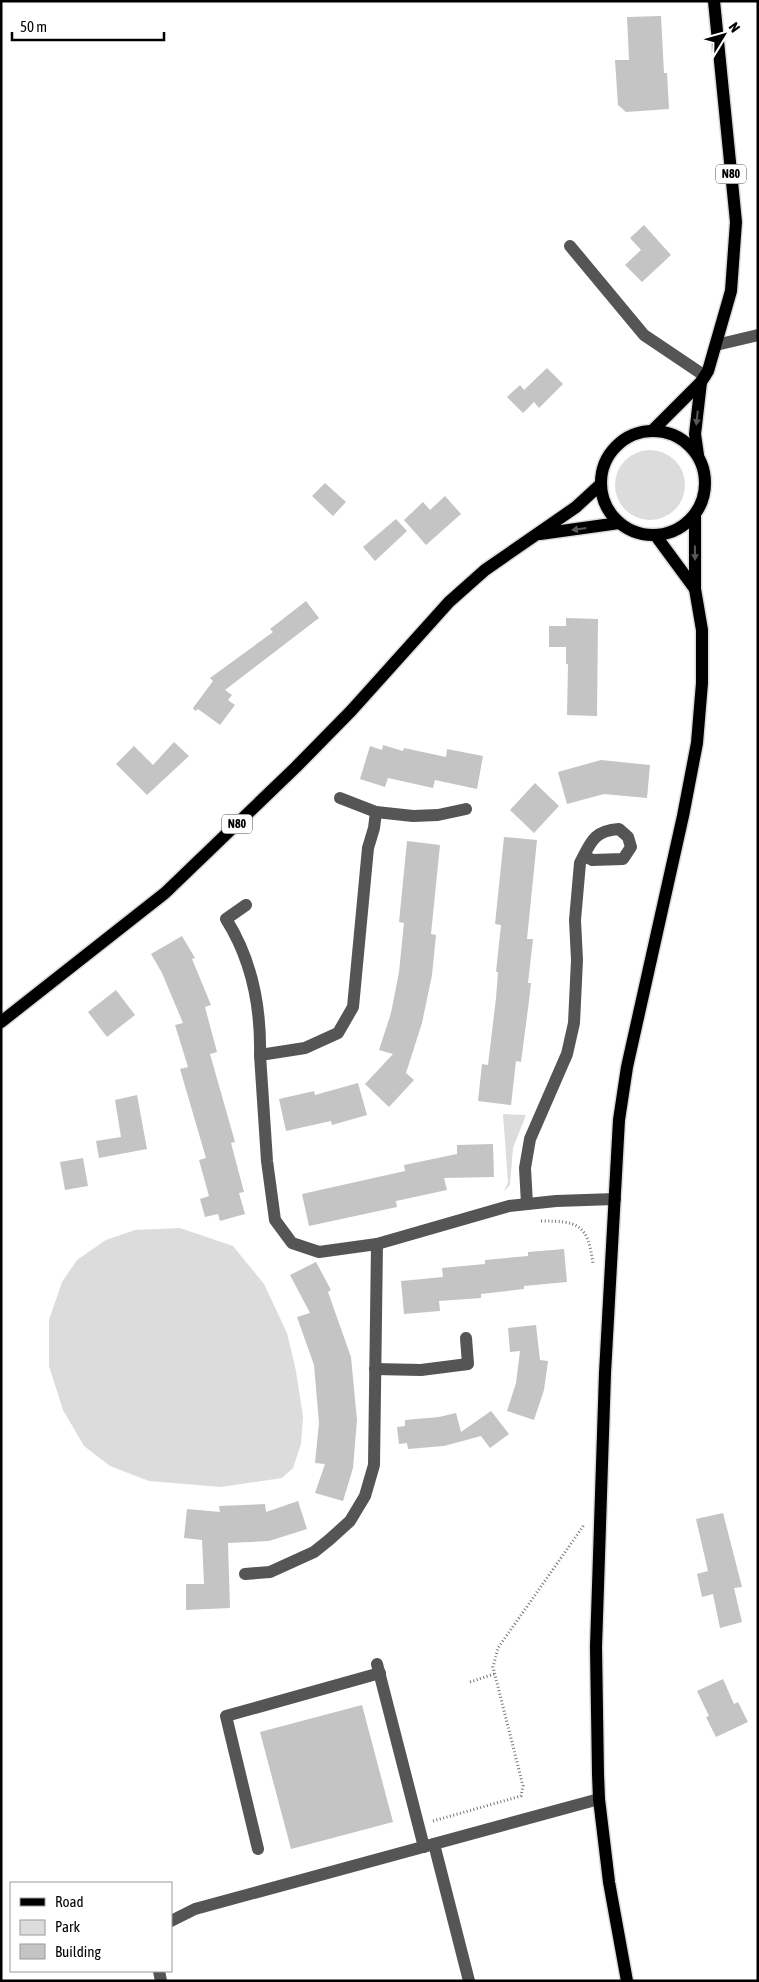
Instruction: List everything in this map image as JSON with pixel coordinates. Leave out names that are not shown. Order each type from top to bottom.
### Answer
[{"type":"main road","name":"N80","points":[[698,455],[686,442],[670,433],[652,431],[636,433],[622,441],[610,453],[603,468],[601,484],[603,499],[609,512],[619,523],[643,535],[656,536],[671,533],[684,527],[694,517],[702,502],[706,486],[695,434],[703,379],[716,345],[731,291],[736,222],[714,1]]},
{"type":"main road","name":"N80","points":[[652,431],[703,379]]},
{"type":"main road","name":"N80","points":[[1,1022],[165,893],[291,773],[352,711],[449,602],[485,570],[576,507],[601,484]]},
{"type":"main road","points":[[627,1981],[608,1882],[599,1799],[596,1647],[605,1373],[619,1120],[627,1066],[683,816],[697,743],[702,683],[702,630],[695,589],[694,517]]},
{"type":"main road","name":"N80","points":[[538,534],[619,523]]},
{"type":"main road","points":[[656,536],[695,589]]},
{"type":"street","points":[[570,246],[644,335],[703,379]]},
{"type":"street","points":[[716,345],[758,335]]},
{"type":"street","points":[[340,798],[376,812],[438,816],[466,809]]},
{"type":"street","points":[[260,1055],[306,1048],[338,1033],[353,1007],[368,848],[374,828],[376,812]]},
{"type":"street","points":[[527,1204],[525,1168],[530,1139],[567,1054],[574,1023],[577,960],[574,920],[580,863],[584,856]]},
{"type":"street","points":[[246,904],[226,919],[247,964],[258,999],[267,1161],[275,1220],[292,1243],[319,1252],[377,1244],[509,1206],[556,1200],[615,1199]]},
{"type":"street","points":[[245,1574],[270,1572],[314,1552],[350,1521],[365,1496],[374,1465],[377,1244]]},
{"type":"street","points":[[375,1369],[421,1370],[468,1364],[466,1338]]},
{"type":"street","points":[[258,1849],[226,1716],[379,1668],[418,1826],[429,1845],[469,1981]]},
{"type":"street","points":[[172,1920],[195,1908],[599,1799]]},
{"type":"path","points":[[536,1221],[566,1221],[579,1225],[588,1240],[594,1263],[593,1272]]},
{"type":"path","points":[[418,1826],[521,1796],[523,1786],[493,1667],[498,1648],[584,1524]]},
{"type":"path","points":[[470,1682],[494,1674]]},
{"type":"green space","points":[[643,450],[657,450],[670,456],[679,465],[685,478],[683,498],[675,510],[657,520],[643,520],[630,514],[621,505],[615,492],[615,478],[621,465],[630,456]]},
{"type":"green space","points":[[503,1114],[526,1115],[513,1148],[510,1185],[504,1191],[508,1182]]},
{"type":"green space","points":[[180,1228],[233,1246],[264,1284],[287,1333],[296,1371],[303,1417],[301,1444],[293,1468],[282,1478],[221,1487],[149,1481],[110,1466],[84,1446],[63,1410],[49,1366],[49,1320],[62,1282],[77,1260],[106,1240],[135,1230]]},
{"type":"building","points":[[661,16],[664,73],[667,73],[669,109],[626,112],[618,105],[615,60],[629,60],[627,17]]},
{"type":"building","points":[[644,225],[671,255],[642,282],[625,265],[641,250],[630,238]]},
{"type":"building","points":[[547,368],[563,384],[539,408],[534,402],[523,413],[507,397],[520,385],[524,390]]},
{"type":"building","points":[[325,483],[346,502],[333,516],[312,496]]},
{"type":"building","points":[[445,496],[461,514],[426,545],[404,520],[423,502],[430,510]]},
{"type":"building","points":[[396,519],[407,531],[375,561],[363,547]]},
{"type":"building","points":[[306,601],[319,618],[225,690],[232,695],[228,700],[235,705],[220,725],[198,709],[195,711],[193,708],[213,681],[210,678],[273,632],[270,629]]},
{"type":"building","points":[[566,618],[598,619],[597,716],[567,715],[568,664],[566,664],[566,647],[549,647],[549,626],[566,626]]},
{"type":"building","points":[[174,742],[189,756],[147,795],[116,764],[134,746],[153,765]]},
{"type":"building","points":[[383,745],[403,751],[404,748],[446,757],[447,749],[483,756],[477,789],[435,780],[433,788],[388,778],[385,787],[360,779],[370,746],[382,750]]},
{"type":"building","points":[[601,760],[650,765],[647,798],[604,794],[567,804],[558,772]]},
{"type":"building","points":[[535,783],[559,806],[534,833],[510,810]]},
{"type":"building","points":[[504,837],[537,840],[527,939],[533,939],[528,983],[531,983],[521,1062],[516,1061],[511,1105],[478,1101],[482,1064],[488,1065],[496,998],[498,972],[496,972],[501,925],[495,924]]},
{"type":"building","points":[[407,841],[440,845],[431,934],[436,935],[432,975],[422,1023],[406,1073],[414,1080],[389,1107],[365,1084],[393,1054],[379,1050],[391,1013],[399,972],[404,923],[399,922]]},
{"type":"building","points":[[182,936],[195,958],[192,959],[211,1005],[205,1007],[217,1052],[210,1054],[235,1142],[231,1143],[244,1192],[239,1193],[245,1214],[220,1221],[218,1214],[205,1217],[200,1199],[209,1196],[199,1160],[206,1158],[180,1069],[188,1067],[175,1025],[183,1023],[162,973],[151,954]]},
{"type":"building","points":[[116,990],[135,1015],[107,1037],[88,1012]]},
{"type":"building","points":[[358,1083],[367,1115],[332,1125],[331,1121],[286,1131],[279,1099],[314,1091],[315,1095]]},
{"type":"building","points":[[137,1095],[147,1149],[99,1158],[96,1141],[121,1137],[115,1100]]},
{"type":"building","points":[[493,1144],[494,1177],[444,1178],[447,1190],[396,1201],[397,1207],[309,1226],[302,1194],[405,1171],[404,1165],[457,1154],[457,1145]]},
{"type":"building","points":[[83,1158],[88,1186],[65,1190],[60,1162]]},
{"type":"building","points":[[564,1249],[567,1282],[524,1286],[524,1289],[481,1294],[481,1298],[439,1301],[440,1311],[404,1314],[401,1281],[443,1277],[442,1268],[485,1264],[485,1260],[528,1256],[528,1252]]},
{"type":"building","points":[[316,1262],[331,1290],[328,1292],[351,1357],[357,1420],[353,1468],[343,1501],[315,1493],[325,1464],[315,1463],[319,1423],[314,1365],[297,1317],[310,1313],[290,1275]]},
{"type":"building","points":[[536,1325],[540,1360],[548,1361],[544,1390],[534,1420],[507,1411],[516,1383],[520,1351],[510,1352],[508,1328]]},
{"type":"building","points":[[491,1411],[509,1434],[490,1448],[481,1436],[444,1446],[408,1449],[407,1443],[399,1444],[397,1427],[405,1426],[405,1420],[439,1417],[456,1413],[461,1432]]},
{"type":"building","points":[[298,1501],[307,1529],[269,1541],[228,1543],[230,1608],[186,1610],[186,1584],[204,1584],[202,1540],[184,1538],[187,1509],[220,1512],[219,1506],[265,1504],[266,1512]]},
{"type":"building","points":[[723,1513],[742,1587],[734,1588],[742,1622],[720,1628],[713,1594],[702,1597],[697,1574],[708,1571],[696,1519]]},
{"type":"building","points":[[723,1679],[734,1704],[738,1702],[748,1722],[716,1737],[706,1717],[709,1716],[697,1691]]},
{"type":"building","points":[[362,1705],[393,1822],[291,1849],[260,1732]]}]
